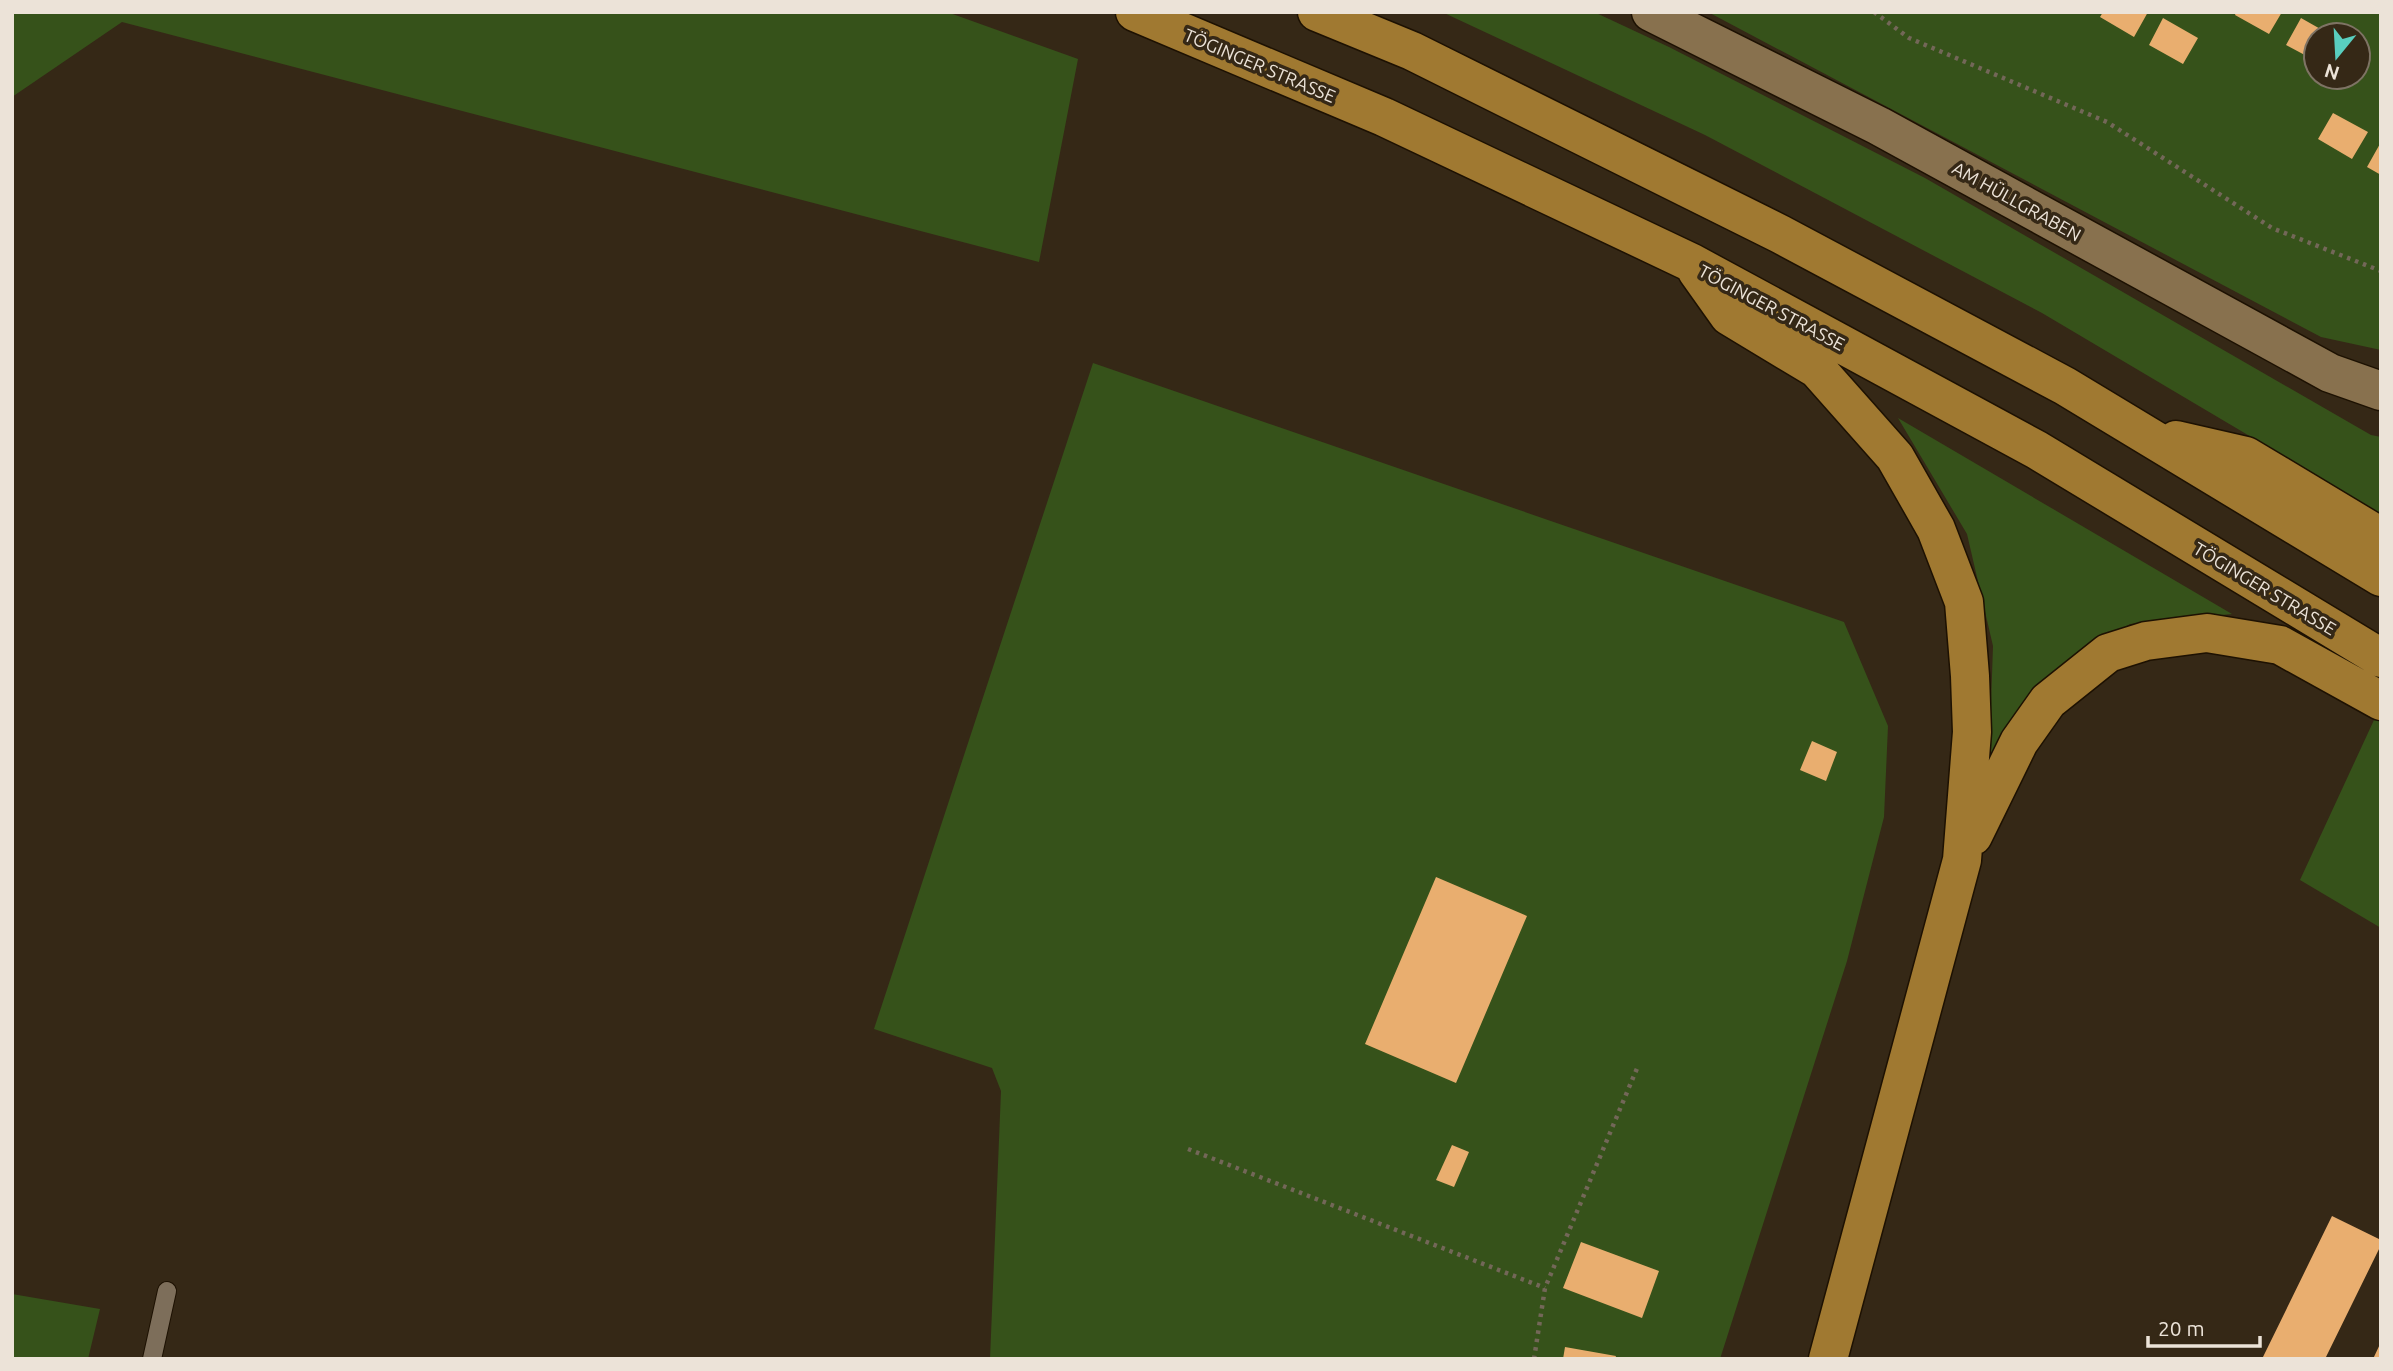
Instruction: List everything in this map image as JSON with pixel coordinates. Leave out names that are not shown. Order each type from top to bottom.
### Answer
[{"type":"highway","name":"TÖGINGER STRASSE","points":[[1135,12],[1384,117],[1692,263],[2037,450],[2381,658]]},
{"type":"highway","points":[[1317,12],[1412,51],[1780,234],[2065,386],[2381,577]]},
{"type":"highway","points":[[1692,263],[1729,316],[1817,369],[1895,457],[1936,529],[1964,602],[1970,676],[1972,732],[1962,860]]},
{"type":"highway","points":[[2139,431],[2246,456],[2381,537]]},
{"type":"highway","points":[[1828,1359],[1962,860],[2018,742],[2048,701],[2108,653],[2146,641],[2207,633],[2280,645],[2381,701]]},
{"type":"main road","name":"AM HÜLLGRABEN","points":[[1651,12],[1879,126],[2330,373],[2381,391]]},
{"type":"lane","points":[[152,1359],[167,1291]]},
{"type":"path","points":[[1874,12],[1909,38],[2107,122],[2272,228],[2381,271]]},
{"type":"path","points":[[1534,1359],[1545,1288],[1638,1066]]},
{"type":"path","points":[[1188,1149],[1545,1288]]},
{"type":"green space","points":[[12,12],[947,12],[1078,59],[1039,262],[122,22],[12,97]]},
{"type":"green space","points":[[1442,12],[1594,12],[1669,47],[1925,178],[2371,435],[2381,437],[2381,514],[2042,313],[1705,135]]},
{"type":"green space","points":[[1708,12],[2381,12],[2381,350],[2321,337]]},
{"type":"green space","points":[[1093,363],[1844,622],[1888,726],[1884,817],[1847,961],[1720,1359],[990,1359],[1001,1091],[992,1068],[874,1029]]},
{"type":"green space","points":[[1898,418],[2232,614],[2130,624],[2058,671],[1989,763],[1993,646],[1967,534]]},
{"type":"green space","points":[[2381,707],[2381,928],[2300,880]]},
{"type":"green space","points":[[12,1294],[100,1309],[88,1359],[12,1359]]},
{"type":"building","points":[[2103,12],[2148,12],[2134,37],[2100,17]]},
{"type":"building","points":[[2236,12],[2282,12],[2269,34],[2235,15]]},
{"type":"building","points":[[2163,18],[2198,38],[2183,64],[2149,45]]},
{"type":"building","points":[[2301,18],[2306,21],[2302,21],[2302,54],[2286,45]]},
{"type":"building","points":[[2333,113],[2368,132],[2352,159],[2318,139]]},
{"type":"building","points":[[2381,142],[2381,175],[2367,167]]},
{"type":"building","points":[[1812,741],[1837,752],[1826,781],[1800,770]]},
{"type":"building","points":[[1436,877],[1527,916],[1456,1083],[1365,1044]]},
{"type":"building","points":[[1452,1145],[1469,1152],[1454,1187],[1436,1180]]},
{"type":"building","points":[[2332,1216],[2381,1240],[2381,1245],[2325,1359],[2262,1359]]},
{"type":"building","points":[[1581,1242],[1659,1271],[1642,1318],[1563,1288]]},
{"type":"building","points":[[2381,1342],[2381,1359],[2373,1359]]},
{"type":"building","points":[[1565,1347],[1616,1356],[1615,1359],[1563,1359]]}]
